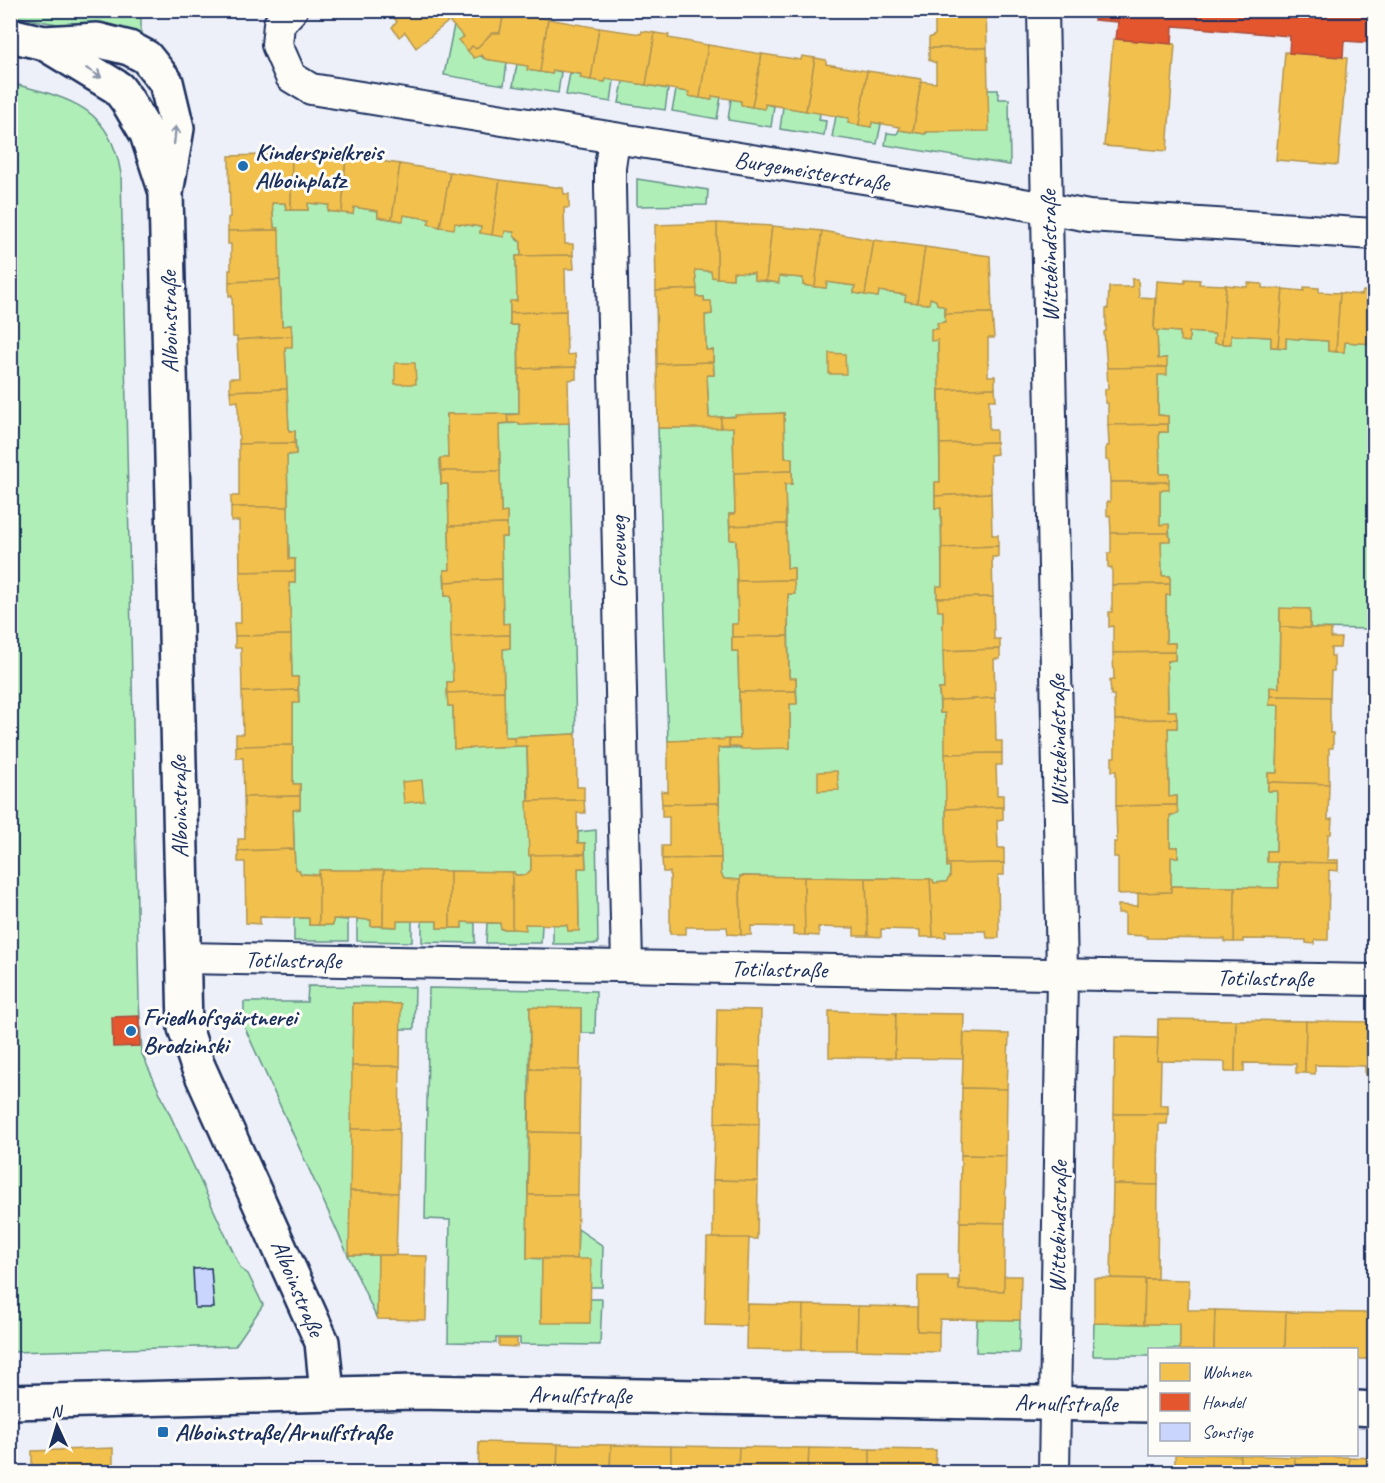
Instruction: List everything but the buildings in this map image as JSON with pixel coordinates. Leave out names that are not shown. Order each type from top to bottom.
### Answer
[{"type":"street","name":"Burgemeisterstraße","points":[[292,10],[279,24],[277,45],[291,77],[311,89],[1089,216],[1374,234]]},
{"type":"street","name":"Wittekindstraße","points":[[1043,10],[1062,974],[1054,1473]]},
{"type":"street","points":[[10,35],[44,43],[97,40],[129,48],[146,57],[166,82],[177,128],[166,193]]},
{"type":"street","points":[[44,43],[118,88],[147,135],[166,193]]},
{"type":"street","name":"Greveweg","points":[[614,139],[610,188],[627,966]]},
{"type":"street","name":"Alboinstraße","points":[[166,193],[185,1028],[197,1064],[322,1342],[327,1393]]},
{"type":"street","name":"Totilastraße","points":[[183,958],[1374,980]]},
{"type":"street","name":"Arnulfstraße","points":[[10,1402],[415,1392],[1148,1405]]},
{"type":"street","points":[[1358,1408],[1374,1408]]},
{"type":"green space","points":[[11,10],[198,11],[141,16],[141,37],[115,28],[63,25],[11,16]]},
{"type":"green space","points":[[454,25],[464,37],[459,40],[485,59],[507,62],[504,85],[444,75]]},
{"type":"green space","points":[[517,64],[528,66],[528,70],[552,74],[553,70],[561,72],[558,93],[513,86]]},
{"type":"green space","points":[[570,73],[581,74],[581,78],[605,82],[606,79],[614,80],[611,102],[566,95]]},
{"type":"green space","points":[[623,81],[668,89],[665,110],[619,103]]},
{"type":"green space","points":[[10,83],[68,100],[97,119],[107,133],[115,151],[121,174],[142,1054],[241,1269],[248,1274],[263,1305],[235,1346],[11,1352]]},
{"type":"green space","points":[[676,90],[689,92],[689,96],[711,100],[712,96],[721,97],[717,119],[672,111]]},
{"type":"green space","points":[[988,90],[998,90],[999,99],[1009,99],[1010,165],[885,145],[887,133],[897,134],[899,130],[925,134]]},
{"type":"green space","points":[[731,99],[741,101],[741,105],[764,109],[765,104],[774,106],[771,127],[728,120]]},
{"type":"green space","points":[[783,107],[820,113],[819,120],[826,121],[824,136],[780,129]]},
{"type":"green space","points":[[836,116],[849,118],[848,123],[871,127],[872,122],[881,124],[877,144],[832,137]]},
{"type":"green space","points":[[637,179],[708,190],[707,205],[637,206]]},
{"type":"green space","points":[[272,203],[285,203],[286,210],[308,210],[308,203],[329,205],[328,211],[353,214],[354,207],[378,211],[378,217],[402,221],[404,215],[430,219],[429,224],[440,227],[455,223],[481,227],[480,233],[514,232],[517,240],[521,242],[521,256],[516,256],[517,301],[510,302],[510,325],[518,325],[519,414],[447,414],[448,458],[440,459],[441,484],[448,484],[450,570],[444,570],[445,596],[451,596],[453,682],[447,682],[448,706],[453,706],[454,748],[527,746],[531,870],[526,875],[515,875],[514,872],[320,870],[319,875],[301,874],[295,869],[293,810],[300,809],[300,784],[293,784],[293,703],[299,702],[298,677],[292,677],[289,583],[295,583],[295,559],[289,559],[287,455],[296,454],[295,431],[289,431],[285,347],[292,346],[291,325],[282,326],[278,228],[274,228]]},
{"type":"green space","points":[[695,270],[711,271],[712,277],[733,279],[733,272],[754,273],[754,280],[778,283],[779,276],[803,278],[803,285],[826,288],[827,282],[855,286],[854,293],[878,297],[879,291],[906,295],[905,301],[928,304],[930,298],[945,307],[945,322],[938,323],[938,329],[932,329],[931,340],[938,340],[940,482],[935,483],[935,508],[941,508],[942,586],[937,587],[938,610],[943,611],[944,689],[939,689],[940,713],[945,713],[947,866],[950,866],[950,877],[946,882],[934,883],[930,879],[740,876],[740,880],[724,879],[721,874],[718,748],[790,748],[790,704],[797,703],[796,679],[789,678],[788,594],[794,594],[794,568],[787,568],[785,484],[792,484],[792,459],[785,458],[784,413],[709,418],[707,375],[714,375],[713,350],[706,350],[705,315],[712,314],[711,302],[704,301],[704,297],[697,297]]},
{"type":"green space","points":[[1157,330],[1180,332],[1189,341],[1189,332],[1215,334],[1214,343],[1230,344],[1231,335],[1271,337],[1271,347],[1286,348],[1286,338],[1328,341],[1328,351],[1344,352],[1345,342],[1374,344],[1374,629],[1310,628],[1310,609],[1280,609],[1279,688],[1270,688],[1270,705],[1279,705],[1277,773],[1268,773],[1268,791],[1277,791],[1276,851],[1267,851],[1267,861],[1278,862],[1279,888],[1171,886],[1171,857],[1178,857],[1178,847],[1170,847],[1170,815],[1177,814],[1177,796],[1169,797],[1168,728],[1177,728],[1176,711],[1168,711],[1167,661],[1175,660],[1175,643],[1166,643],[1166,595],[1170,595],[1170,576],[1162,576],[1161,541],[1170,540],[1169,525],[1160,525],[1160,490],[1169,474],[1160,474],[1159,432],[1168,432],[1168,416],[1158,415],[1158,375],[1166,358],[1158,359]]},
{"type":"green space","points":[[519,423],[520,425],[569,423],[576,734],[505,737],[503,649],[510,648],[510,624],[503,624],[501,537],[507,537],[507,513],[501,513],[499,424]]},
{"type":"green space","points":[[733,427],[735,514],[729,514],[730,540],[736,540],[738,624],[732,625],[732,651],[738,651],[740,739],[668,741],[658,428]]},
{"type":"green space","points":[[596,830],[598,944],[553,944],[553,924],[567,925],[568,931],[579,930],[578,868],[586,868],[585,843],[578,843],[578,832]]},
{"type":"green space","points":[[294,918],[309,918],[309,925],[333,925],[333,919],[348,920],[348,941],[294,941]]},
{"type":"green space","points":[[357,919],[371,920],[371,926],[396,927],[397,921],[412,921],[412,942],[357,941]]},
{"type":"green space","points":[[422,921],[437,921],[437,928],[462,928],[462,922],[475,923],[475,943],[422,942]]},
{"type":"green space","points":[[487,923],[500,923],[501,929],[525,929],[525,924],[542,924],[541,943],[486,943]]},
{"type":"green space","points":[[308,986],[415,987],[414,1029],[400,1029],[400,1004],[353,1003],[350,1255],[378,1255],[377,1319],[244,1026],[244,1002],[307,1002]]},
{"type":"green space","points":[[429,988],[596,991],[595,1033],[581,1033],[581,1008],[530,1008],[527,1258],[542,1259],[541,1322],[589,1323],[590,1299],[602,1299],[600,1345],[520,1344],[520,1338],[496,1338],[496,1343],[448,1342],[450,1220],[425,1219]]},
{"type":"green space","points":[[578,1229],[603,1246],[602,1287],[590,1287],[577,1259]]},
{"type":"green space","points":[[977,1319],[1020,1320],[1019,1353],[976,1352]]},
{"type":"green space","points":[[1094,1323],[1180,1324],[1180,1348],[1148,1348],[1148,1356],[1093,1356]]},
{"type":"place","name":"Kinderspielkreis Alboinplatz","points":[[243,166]]},
{"type":"place","name":"Friedhofsgärtnerei Brodzinski","points":[[131,1031]]},
{"type":"place","name":"Alboinstraße/Arnulfstraße","points":[[163,1432]]}]
